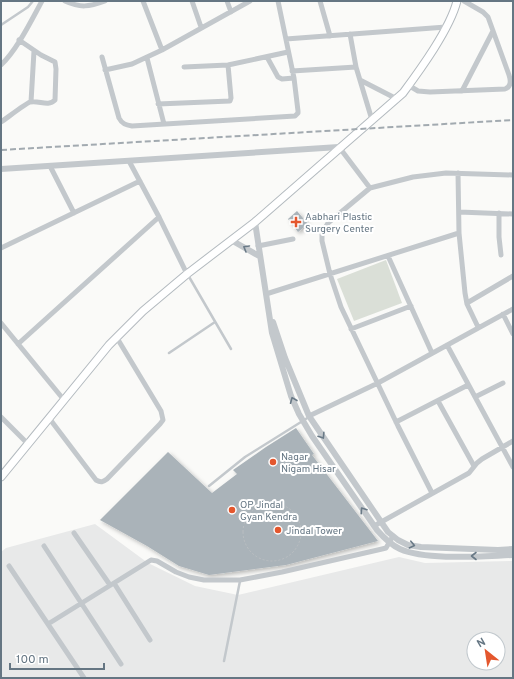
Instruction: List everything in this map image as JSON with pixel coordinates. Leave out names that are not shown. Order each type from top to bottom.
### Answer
[{"type":"main road","points":[[2,475],[117,338],[143,311],[187,274],[255,222],[397,99],[408,85],[446,27],[457,1]]},
{"type":"street","points":[[1,65],[7,60],[42,1]]},
{"type":"street","points":[[65,1],[76,6],[85,6],[105,1]]},
{"type":"street","points":[[143,1],[162,50]]},
{"type":"street","points":[[192,1],[201,27]]},
{"type":"street","points":[[227,1],[231,12]]},
{"type":"street","points":[[105,70],[132,64],[146,58],[250,1]]},
{"type":"street","points":[[102,58],[119,118],[123,124],[132,126],[295,116],[298,111],[294,78],[278,1]]},
{"type":"street","points":[[320,1],[330,36]]},
{"type":"street","points":[[408,85],[424,92],[505,89],[510,85],[509,75],[486,14],[464,1]]},
{"type":"street","points":[[286,39],[446,27]]},
{"type":"street","points":[[462,91],[493,31]]},
{"type":"street","points":[[350,34],[356,67],[372,120]]},
{"type":"street","points":[[1,122],[31,102],[52,103],[55,100],[55,62],[34,51],[19,40]]},
{"type":"street","points":[[31,102],[34,51]]},
{"type":"street","points":[[184,67],[228,65],[288,52]]},
{"type":"street","points":[[267,57],[278,77],[282,79],[294,78]]},
{"type":"street","points":[[146,58],[164,124]]},
{"type":"street","points":[[158,104],[230,100],[228,65]]},
{"type":"street","points":[[292,71],[356,67]]},
{"type":"street","points":[[360,80],[397,99]]},
{"type":"street","points":[[1,169],[339,148],[370,188]]},
{"type":"street","points":[[129,161],[187,274]]},
{"type":"street","points":[[50,166],[74,213]]},
{"type":"street","points":[[432,493],[351,329],[330,274],[322,241],[322,233],[324,228],[370,188],[413,177],[446,173],[513,175]]},
{"type":"street","points":[[458,174],[459,233],[467,303],[478,327]]},
{"type":"street","points":[[1,248],[140,181]]},
{"type":"street","points":[[459,212],[513,214]]},
{"type":"street","points":[[499,213],[501,255]]},
{"type":"street","points":[[18,344],[159,217]]},
{"type":"street","points":[[255,222],[273,341],[291,396],[303,421],[374,526],[390,543],[400,549],[415,554],[431,556],[513,555]]},
{"type":"street","points":[[266,294],[459,233]]},
{"type":"street","points":[[258,246],[292,239]]},
{"type":"street","points":[[231,240],[259,256]]},
{"type":"street","points":[[388,256],[432,353]]},
{"type":"street","points":[[467,303],[513,276]]},
{"type":"street","points":[[351,329],[411,306]]},
{"type":"street","points":[[310,416],[378,383],[513,309]]},
{"type":"street","points":[[269,311],[285,358],[310,416],[388,532],[408,545],[422,547],[491,550],[513,549]]},
{"type":"street","points":[[503,314],[513,334]]},
{"type":"street","points":[[1,324],[64,400]]},
{"type":"street","points":[[50,418],[96,480],[100,482],[104,482],[160,424],[162,420],[161,411],[117,338]]},
{"type":"street","points":[[447,345],[513,468]]},
{"type":"street","points":[[475,397],[502,383]]},
{"type":"street","points":[[396,422],[468,385]]},
{"type":"street","points":[[438,401],[474,466]]},
{"type":"street","points":[[1,418],[28,444]]},
{"type":"street","points":[[374,526],[469,473],[482,459],[513,441]]},
{"type":"street","points":[[74,533],[112,584],[150,640]]},
{"type":"street","points":[[48,624],[147,561],[153,559],[176,572],[189,577],[204,580],[240,580],[382,550],[390,543],[393,536]]},
{"type":"street","points":[[44,546],[121,664]]},
{"type":"street","points":[[9,566],[84,678]]},
{"type":"lane","points":[[1,25],[28,7],[33,1]]},
{"type":"lane","points":[[187,274],[231,349]]},
{"type":"lane","points":[[169,353],[215,322]]},
{"type":"lane","points":[[209,486],[245,457],[310,416]]},
{"type":"lane","points":[[224,661],[240,580]]},
{"type":"path","points":[[269,503],[282,504],[293,511],[301,526],[301,537],[299,545],[290,555],[278,561],[265,560],[256,556],[248,548],[244,537],[244,524],[251,512],[257,507],[269,503]]},
{"type":"shaded area","points":[[386,260],[402,303],[354,321],[337,279]]},
{"type":"shaded area","points":[[95,524],[148,563],[195,586],[238,595],[399,557],[425,563],[513,561],[513,678],[1,678],[1,552],[6,548]]},
{"type":"building","points":[[297,211],[308,224],[298,232],[288,219]]},
{"type":"building","name":"OP Jindal Gyan Kendra","points":[[296,428],[314,454],[312,455],[378,541],[286,565],[209,575],[179,566],[100,520],[168,452],[212,493],[237,474],[233,470]]},
{"type":"railway","points":[[1,150],[513,120]]},
{"type":"place","name":"Aabhari Plastic Surgery Center","points":[[296,222]]},
{"type":"place","name":"Nagar Nigam Hisar","points":[[273,462]]},
{"type":"place","name":"OP Jindal Gyan Kendra","points":[[232,510]]},
{"type":"place","name":"Jindal Tower","points":[[278,530]]}]
